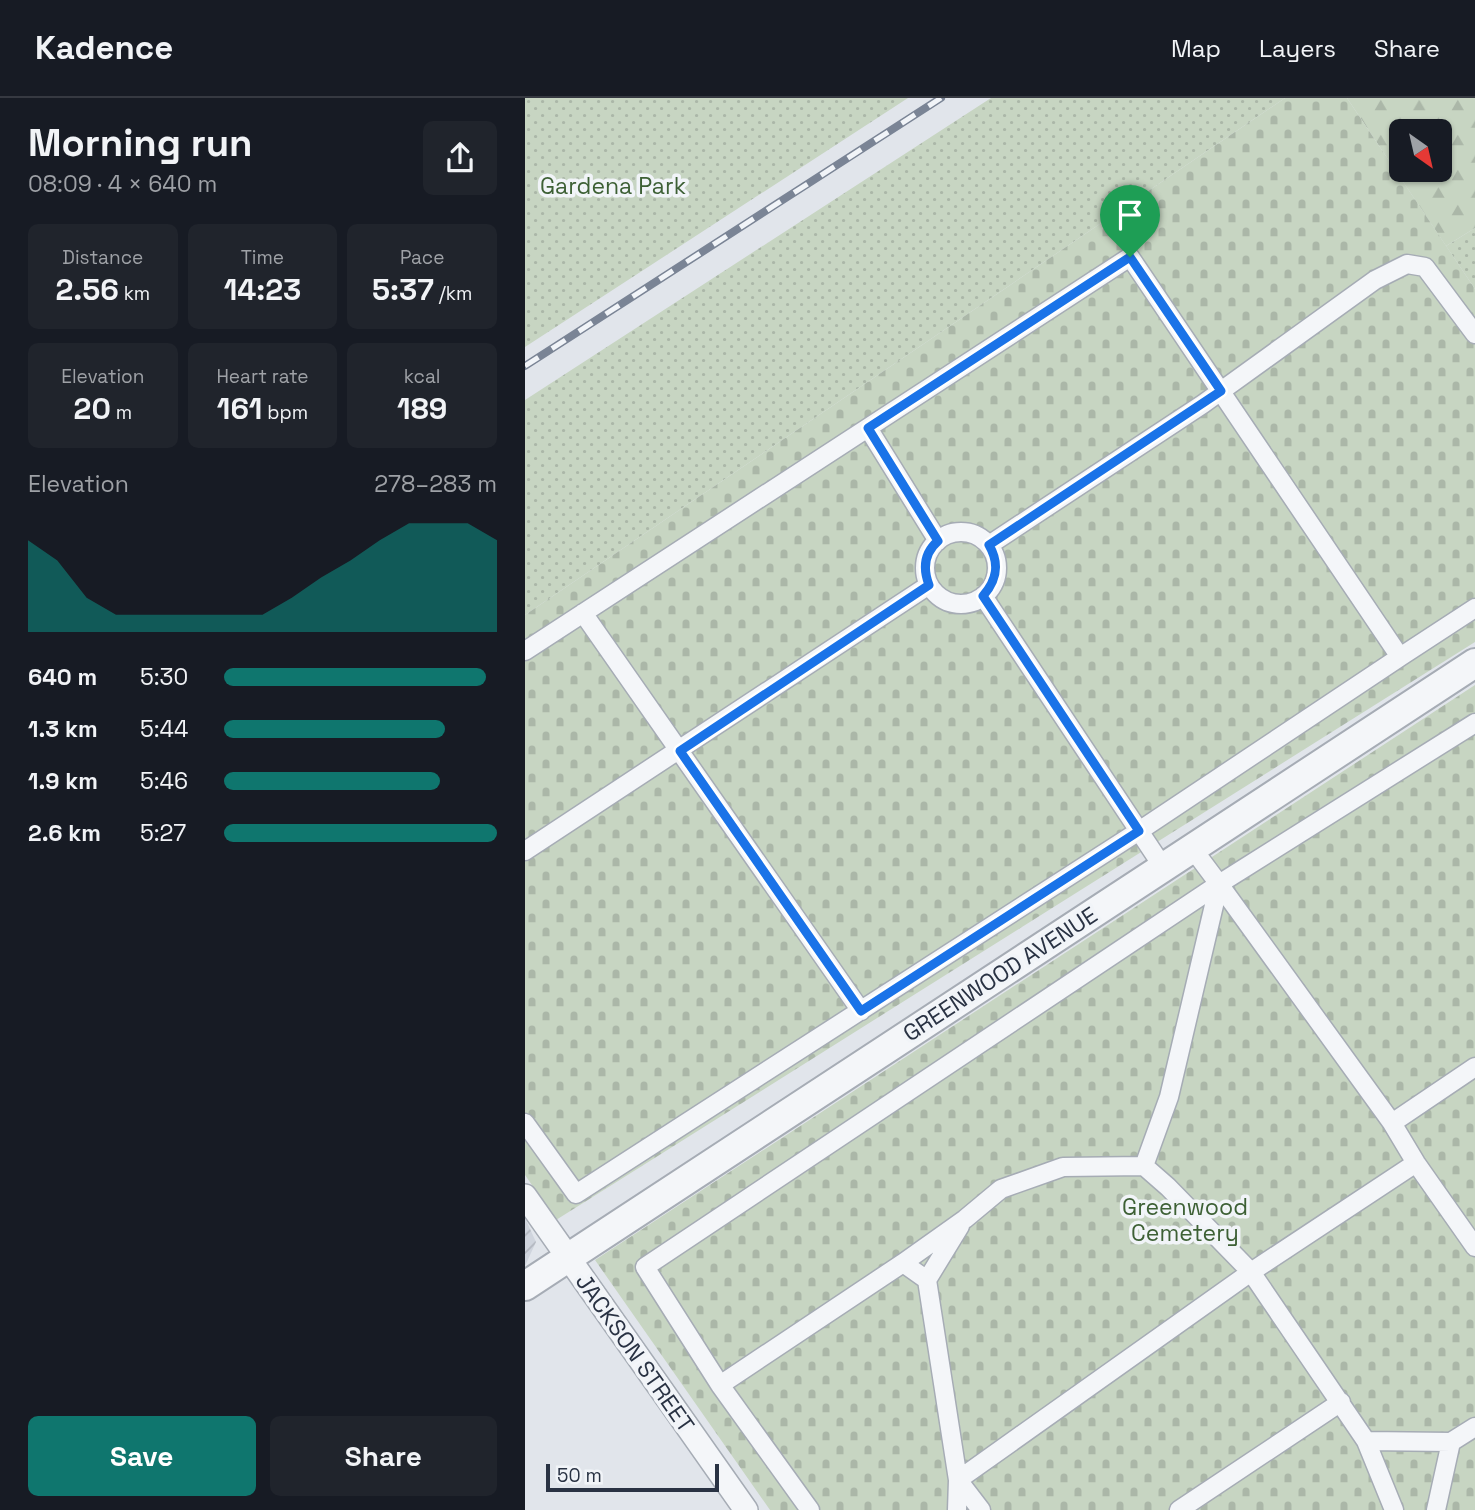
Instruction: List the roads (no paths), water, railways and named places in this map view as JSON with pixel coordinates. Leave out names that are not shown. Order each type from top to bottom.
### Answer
[{"type":"street","points":[[525,651],[1130,257],[1400,657]]},
{"type":"street","points":[[989,545],[1221,391],[1375,280],[1407,264],[1425,267],[1475,334]]},
{"type":"street","points":[[868,428],[938,541]]},
{"type":"street","points":[[961,532],[981,538],[989,545],[997,566],[995,578],[983,596],[972,602],[960,603],[937,595],[929,585],[925,565],[928,554],[938,541],[951,533],[961,532]]},
{"type":"street","points":[[525,851],[929,585]]},
{"type":"street","points":[[983,596],[1164,867]]},
{"type":"street","points":[[525,1123],[576,1195],[1139,831],[1475,608]]},
{"type":"street","points":[[583,613],[861,1011]]},
{"type":"street","name":"GREENWOOD AVENUE","points":[[525,1286],[1475,663]]},
{"type":"street","points":[[810,1510],[720,1385],[645,1267],[1219,884],[1475,723]]},
{"type":"street","points":[[1192,848],[1392,1123],[1416,1163],[1475,1247]]},
{"type":"street","points":[[1144,1166],[1168,1097],[1219,884]]},
{"type":"street","points":[[1392,1123],[1475,1067]]},
{"type":"street","points":[[958,1480],[1251,1272],[1416,1163]]},
{"type":"street","points":[[720,1385],[903,1263],[965,1219],[1001,1189],[1063,1167],[1144,1166],[1251,1272],[1366,1441],[1394,1510]]},
{"type":"street","name":"JACKSON STREET","points":[[525,1196],[746,1510]]},
{"type":"street","points":[[957,1510],[958,1480],[927,1280],[965,1219]]},
{"type":"street","points":[[903,1263],[927,1280]]},
{"type":"street","points":[[1179,1510],[1341,1402]]},
{"type":"street","points":[[1366,1441],[1451,1442],[1475,1427]]},
{"type":"street","points":[[1436,1510],[1451,1442]]},
{"type":"street","points":[[958,1480],[981,1510]]},
{"type":"railway","points":[[525,366],[941,98]]},
{"type":"park label","name":"Gardena Park","points":[[613,186]]},
{"type":"park label","name":"Greenwood Cemetery","points":[[1185,1220]]}]
